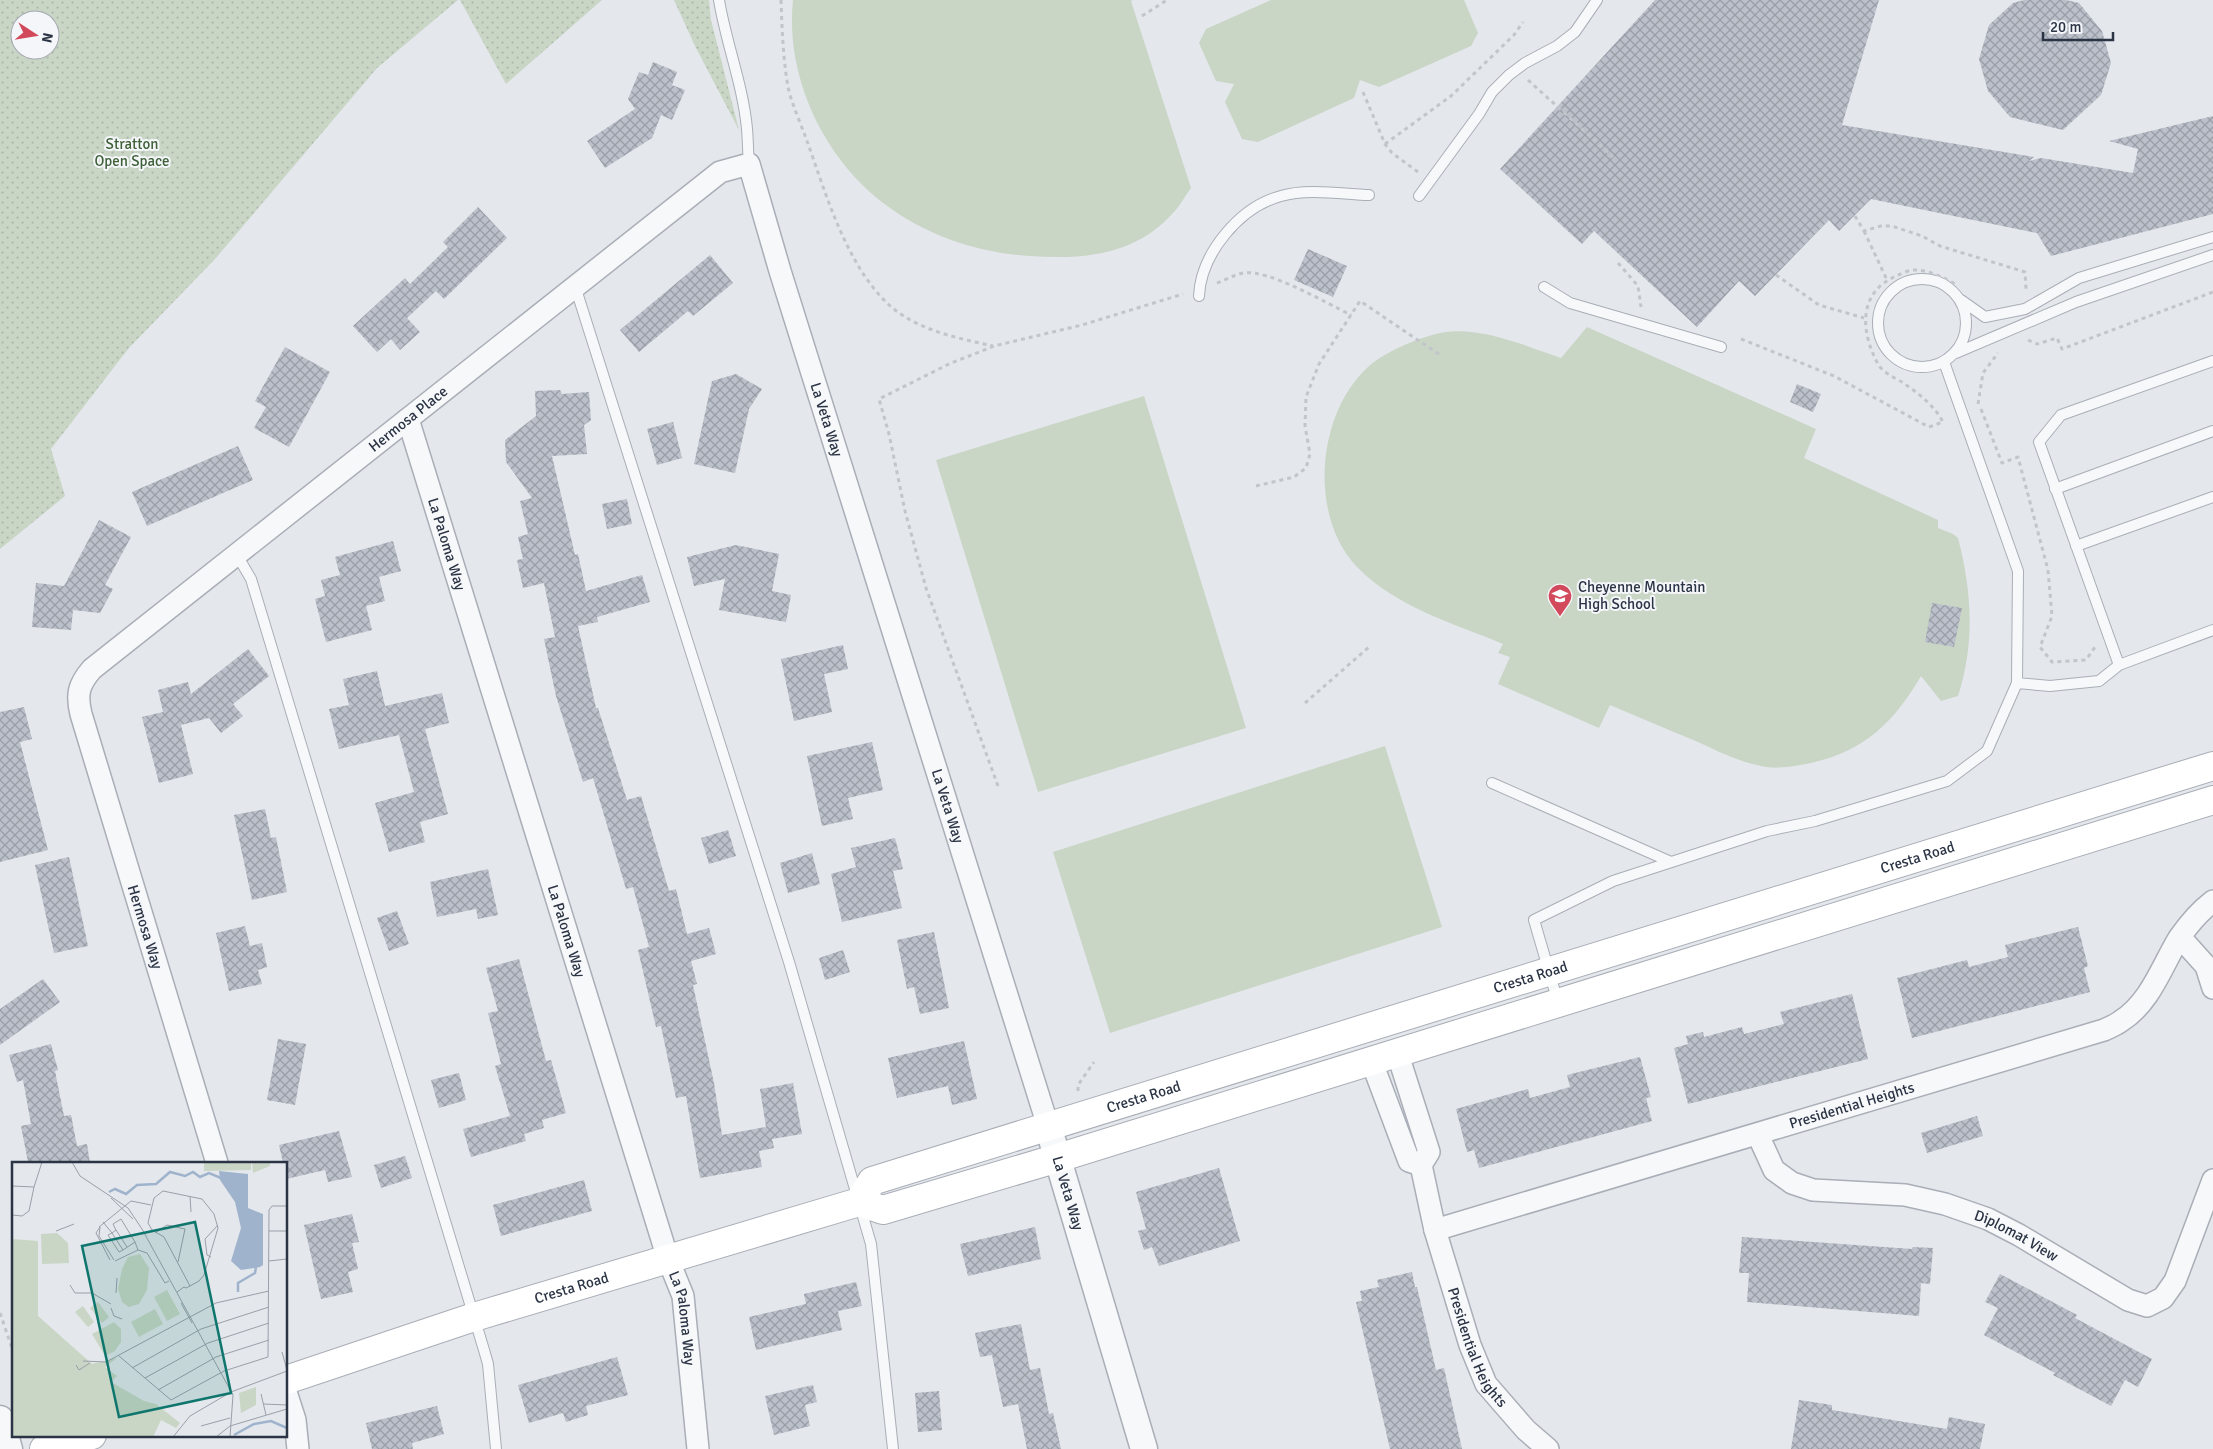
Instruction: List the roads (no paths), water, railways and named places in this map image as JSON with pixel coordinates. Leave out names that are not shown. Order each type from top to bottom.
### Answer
[{"type":"main road","name":"Cresta Road","points":[[288,1379],[474,1317],[859,1202],[872,1181],[2213,766]]},
{"type":"main road","points":[[859,1202],[883,1210],[1058,1158],[2213,800]]},
{"type":"main road","points":[[44,1449],[89,1436]]},
{"type":"street","name":"Hermosa Place","points":[[78,690],[84,678],[92,669],[575,285],[720,172],[749,164]]},
{"type":"street","name":"La Veta Way","points":[[749,164],[780,271],[1058,1158],[1144,1449]]},
{"type":"street","name":"La Paloma Way","points":[[408,419],[668,1260],[683,1296],[698,1449]]},
{"type":"street","name":"Hermosa Way","points":[[78,690],[80,714],[217,1162]]},
{"type":"street","name":"Presidential Heights","points":[[1435,1230],[2104,1030],[2122,1021],[2137,1007],[2150,990],[2180,937],[2205,907],[2213,901]]},
{"type":"street","points":[[2180,937],[2206,966],[2213,988]]},
{"type":"street","name":"Presidential Heights","points":[[1384,1056],[1409,1161],[1421,1165],[1435,1230],[1470,1345],[1486,1384],[1526,1430],[1548,1449]]},
{"type":"street","name":"Diplomat View","points":[[1758,1135],[1774,1170],[1792,1183],[1814,1190],[1906,1195],[1988,1219],[2019,1235],[2128,1300],[2147,1306],[2163,1298],[2175,1281],[2213,1180]]},
{"type":"street","points":[[968,1151],[977,1181]]},
{"type":"street","points":[[288,1398],[295,1420],[298,1449]]},
{"type":"street","points":[[0,1419],[9,1449]]},
{"type":"lane","points":[[719,0],[724,32],[737,74],[747,128],[749,164]]},
{"type":"lane","points":[[1419,196],[1479,114],[1492,92],[1509,74],[1557,46],[1574,32],[1598,0]]},
{"type":"lane","points":[[1199,293],[1200,282],[1218,243],[1261,203],[1282,195],[1302,193],[1369,195]]},
{"type":"lane","points":[[2213,236],[2079,278],[2025,309],[1986,317],[1961,300],[1952,289],[1941,281],[1927,278],[1913,279],[1900,284],[1888,294],[1880,307],[1878,323],[1880,338],[1888,351],[1900,361],[1914,367],[1929,367],[1944,362],[1955,353],[2076,302],[2213,255]]},
{"type":"lane","points":[[575,285],[786,952],[871,1244],[893,1449]]},
{"type":"lane","points":[[1544,287],[1570,303],[1721,347]]},
{"type":"lane","points":[[1955,353],[1963,341],[1967,328],[1966,314],[1961,300]]},
{"type":"lane","points":[[2119,664],[2039,442],[2061,415],[2213,361]]},
{"type":"lane","points":[[1558,1003],[1534,920],[1613,881],[1767,831],[1815,821],[1947,781],[1987,751],[2017,683],[2018,571],[1944,362]]},
{"type":"lane","points":[[2056,489],[2213,431]]},
{"type":"lane","points":[[2076,546],[2213,497]]},
{"type":"lane","points":[[237,554],[251,579],[488,1364],[496,1449]]},
{"type":"lane","points":[[2017,683],[2050,686],[2099,681],[2119,664],[2213,630]]},
{"type":"lane","points":[[1492,783],[1671,862]]},
{"type":"place","name":"Cheyenne Mountain High School","points":[[1560,617]]},
{"type":"park label","name":"Stratton Open Space","points":[[132,152]]}]
